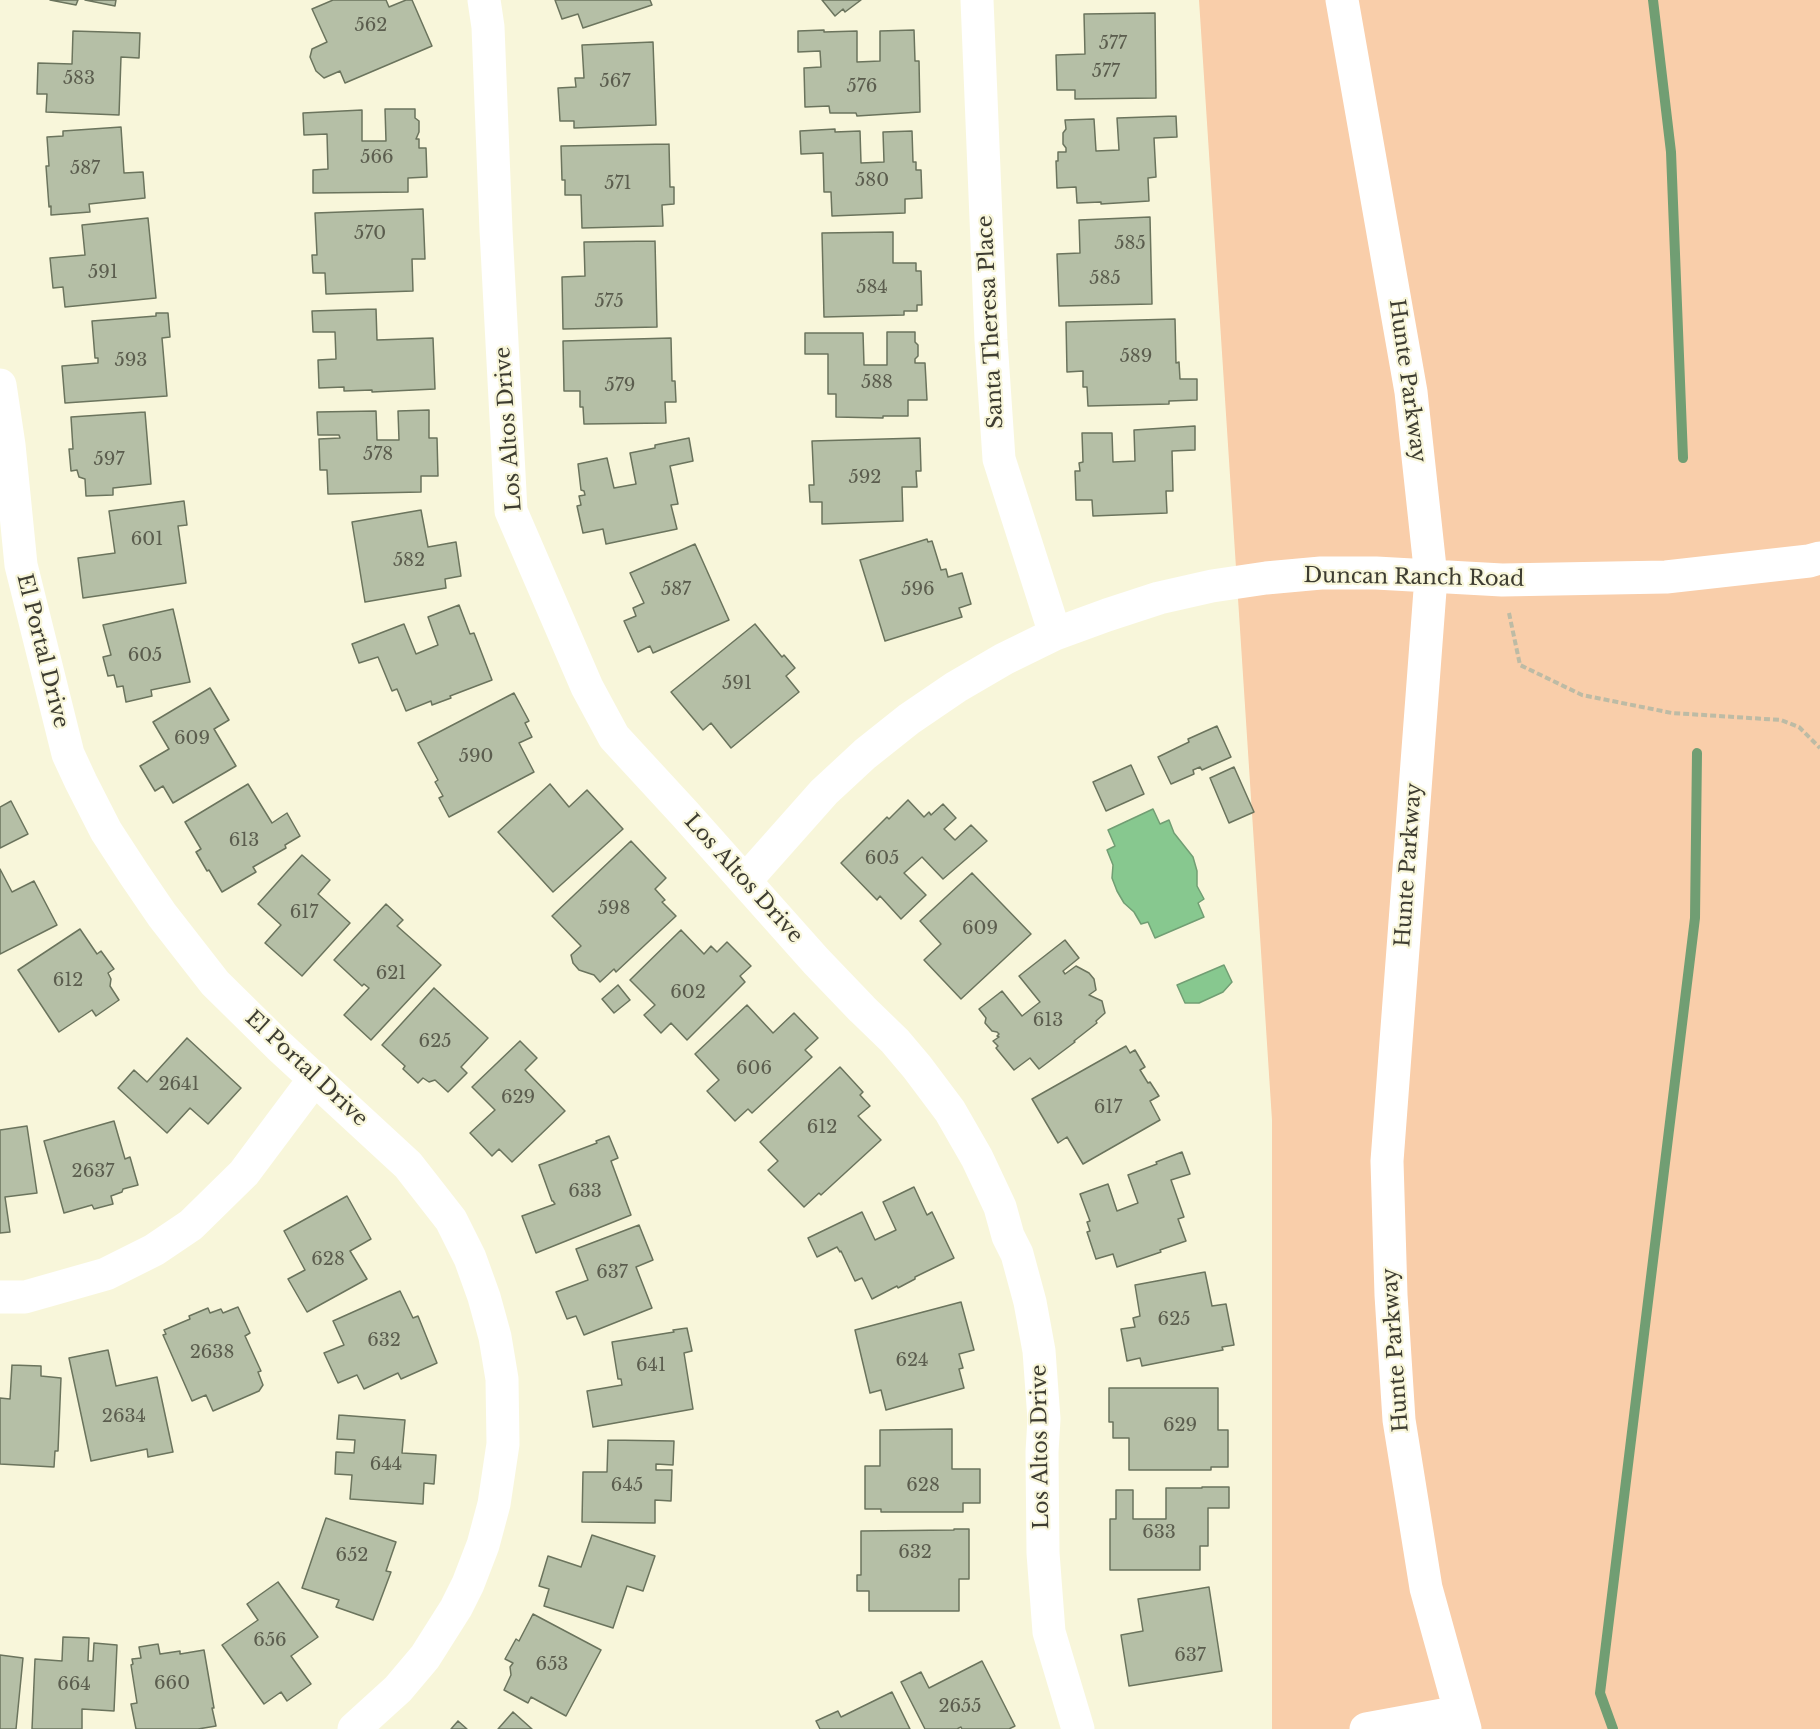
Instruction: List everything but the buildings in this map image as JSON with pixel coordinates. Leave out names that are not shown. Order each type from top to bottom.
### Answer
[{"type":"street","name":"Los Altos Drive","points":[[484,0],[488,27],[511,511],[582,676],[614,737],[816,961],[895,1041],[917,1067],[950,1111],[977,1158],[1000,1207],[1008,1236],[1017,1254],[1030,1302],[1038,1352],[1044,1419],[1043,1553],[1049,1632],[1078,1729]]},
{"type":"street","name":"Santa Theresa Place","points":[[977,0],[991,340],[999,459],[1055,634]]},
{"type":"street","name":"Hunte Parkway","points":[[1342,0],[1412,392],[1431,576],[1387,1161],[1391,1295],[1399,1420],[1426,1588],[1462,1721]]},
{"type":"street","name":"El Portal Drive","points":[[0,385],[9,445],[10,566],[68,754],[106,831],[162,915],[215,983],[279,1046],[408,1165],[451,1220],[470,1258],[495,1337],[502,1379],[503,1443],[495,1504],[483,1545],[468,1584],[425,1657],[398,1689],[354,1729]]},
{"type":"street","name":"Duncan Ranch Road","points":[[745,881],[824,792],[865,754],[909,719],[995,664],[1055,634],[1159,598],[1256,579],[1321,573],[1376,573],[1502,580],[1666,576],[1820,558]]},
{"type":"street","points":[[0,1298],[26,1297],[106,1274],[154,1250],[191,1225],[244,1173],[315,1078]]},
{"type":"street","points":[[1366,1729],[1462,1721]]},
{"type":"path","points":[[1502,580],[1520,664],[1582,695],[1672,713],[1780,720],[1799,727],[1820,748]]},
{"type":"shaded area","points":[[1199,0],[1820,0],[1820,1729],[1272,1729],[1272,1120]]},
{"type":"shaded area","points":[[1153,809],[1160,824],[1169,820],[1174,833],[1193,857],[1197,871],[1197,886],[1204,899],[1198,903],[1204,917],[1155,938],[1148,922],[1141,924],[1117,891],[1112,878],[1113,865],[1107,850],[1115,846],[1108,830]]},
{"type":"shaded area","points":[[1224,965],[1232,982],[1223,992],[1199,1003],[1185,1003],[1177,985]]},
{"type":"waterway","points":[[1653,0],[1671,152],[1683,458]]},
{"type":"waterway","points":[[1613,1729],[1600,1693],[1695,918],[1697,753]]}]
